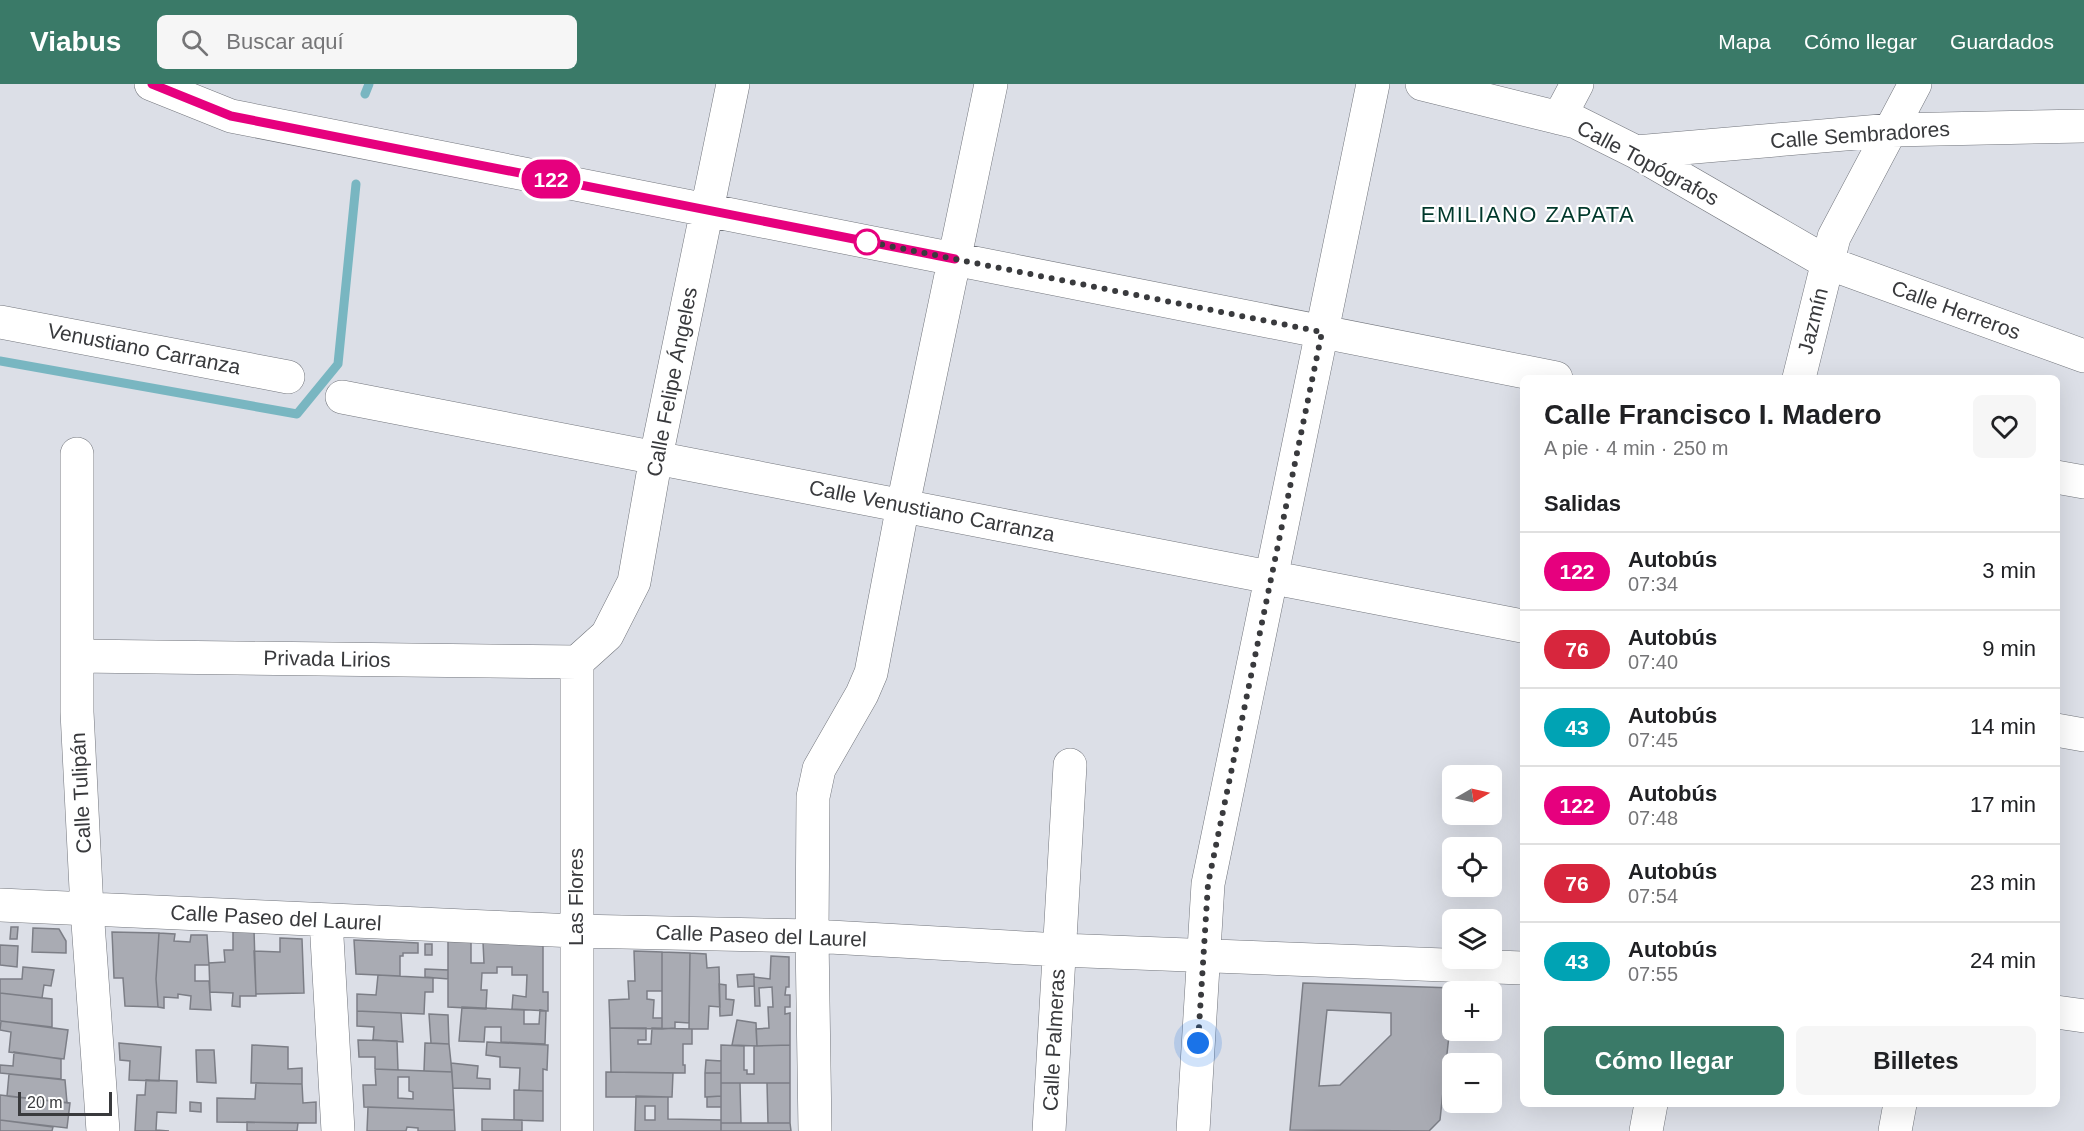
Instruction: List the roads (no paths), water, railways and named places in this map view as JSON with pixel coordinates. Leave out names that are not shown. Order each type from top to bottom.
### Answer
[{"type":"street","name":"Calle Felipe Ángeles","points":[[577,662],[607,635],[634,582],[656,457],[733,84]]},
{"type":"street","points":[[815,1131],[812,936],[813,797],[819,769],[862,694],[871,673],[903,505],[991,84]]},
{"type":"street","points":[[1193,1131],[1208,884],[1373,84]]},
{"type":"street","name":"Calle Topógrafos","points":[[1422,84],[1576,122],[1635,152],[1828,263]]},
{"type":"street","points":[[1559,118],[1577,84]]},
{"type":"street","name":"Jazmín","points":[[1800,375],[1834,237],[1915,84]]},
{"type":"street","points":[[161,86],[231,116],[1541,375]]},
{"type":"street","name":"Calle Sembradores","points":[[1635,152],[1892,130],[2084,126]]},
{"type":"street","name":"Calle Herreros","points":[[1828,263],[2084,356]]},
{"type":"street","name":"Venustiano Carranza","points":[[0,322],[288,377]]},
{"type":"street","name":"Calle Venustiano Carranza","points":[[342,397],[1520,626]]},
{"type":"street","name":"Calle Tulipán","points":[[77,454],[77,712],[87,909],[103,1131]]},
{"type":"street","points":[[2060,478],[2084,482]]},
{"type":"street","name":"Privada Lirios","points":[[77,656],[577,662]]},
{"type":"street","name":"Las Flores","points":[[577,662],[577,1131]]},
{"type":"street","points":[[2060,731],[2084,735]]},
{"type":"street","name":"Calle Palmeras","points":[[1049,1131],[1071,765]]},
{"type":"street","name":"Calle Paseo del Laurel","points":[[0,905],[576,931],[812,936],[1060,950],[1520,968]]},
{"type":"street","points":[[326,920],[339,1131]]},
{"type":"street","points":[[2060,1013],[2084,1016]]},
{"type":"street","points":[[1646,1131],[1650,1107]]},
{"type":"street","points":[[1895,1131],[1899,1107]]},
{"type":"waterway","points":[[365,94],[369,84]]},
{"type":"waterway","points":[[0,361],[297,414],[338,364],[356,184]]},
{"type":"district","name":"EMILIANO ZAPATA","points":[[1528,214]]}]
